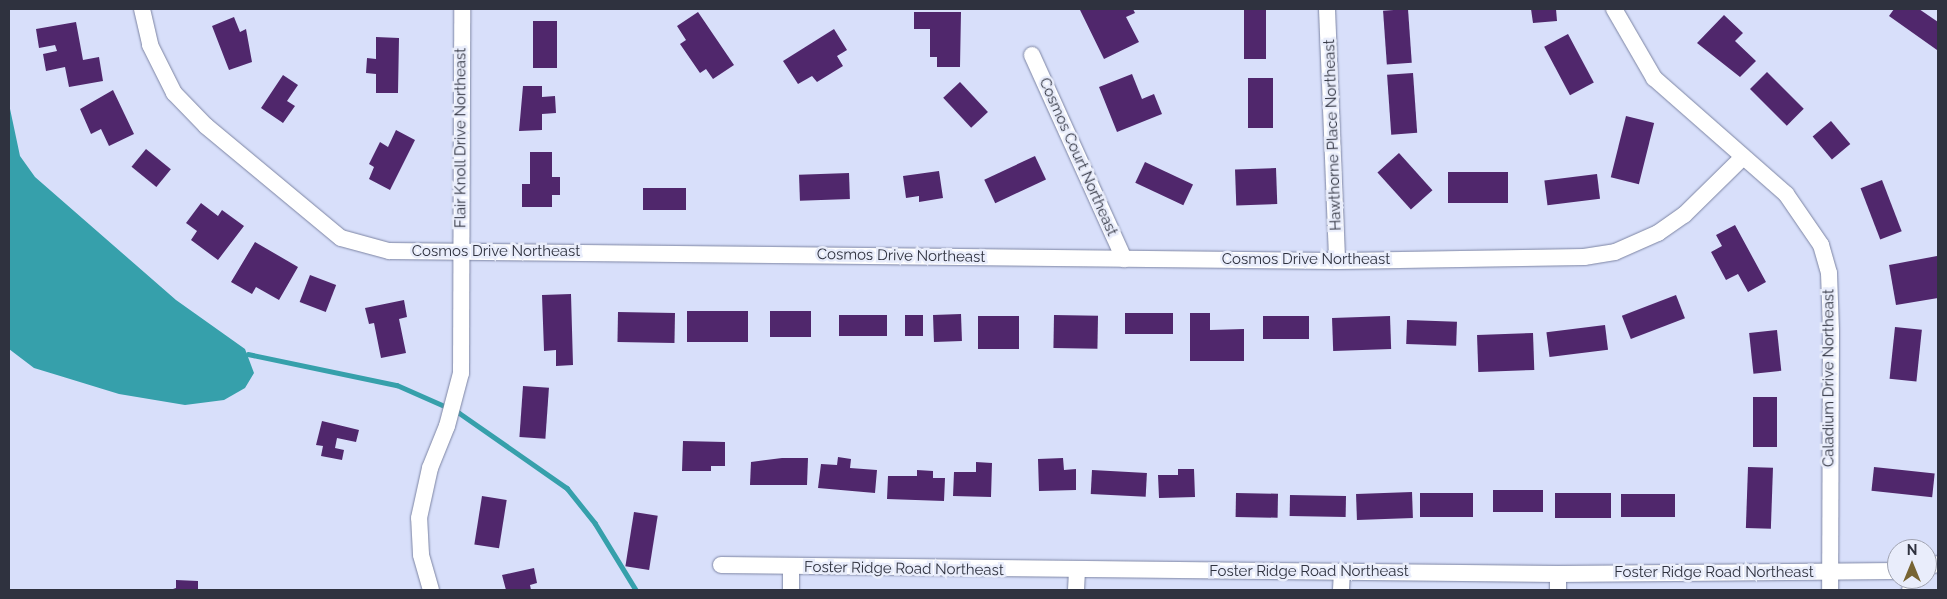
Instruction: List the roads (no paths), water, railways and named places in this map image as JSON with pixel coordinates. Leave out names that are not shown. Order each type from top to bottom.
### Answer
[{"type":"street","name":"Cosmos Drive Northeast","points":[[142,9],[150,45],[174,93],[206,126],[341,238],[389,251],[460,250],[1337,261],[1584,257],[1615,252],[1658,233],[1684,215],[1742,158]]},
{"type":"street","name":"Flair Knoll Drive Northeast","points":[[431,590],[421,554],[419,518],[461,373],[462,9]]},
{"type":"street","name":"Hawthorne Place Northeast","points":[[1327,9],[1337,261]]},
{"type":"street","name":"Caladium Drive Northeast","points":[[1614,9],[1654,78],[1800,211],[1821,246],[1829,273],[1830,590]]},
{"type":"street","name":"Cosmos Court Northeast","points":[[1032,55],[1124,258]]},
{"type":"street","name":"Foster Ridge Road Northeast","points":[[721,565],[1076,571],[1342,572],[1558,582],[1887,571]]},
{"type":"street","points":[[791,567],[791,590]]},
{"type":"street","points":[[1076,571],[1076,590]]},
{"type":"street","points":[[1341,590],[1342,572]]},
{"type":"waterway","points":[[248,354],[397,385],[458,412],[567,488],[595,523],[636,590]]}]
